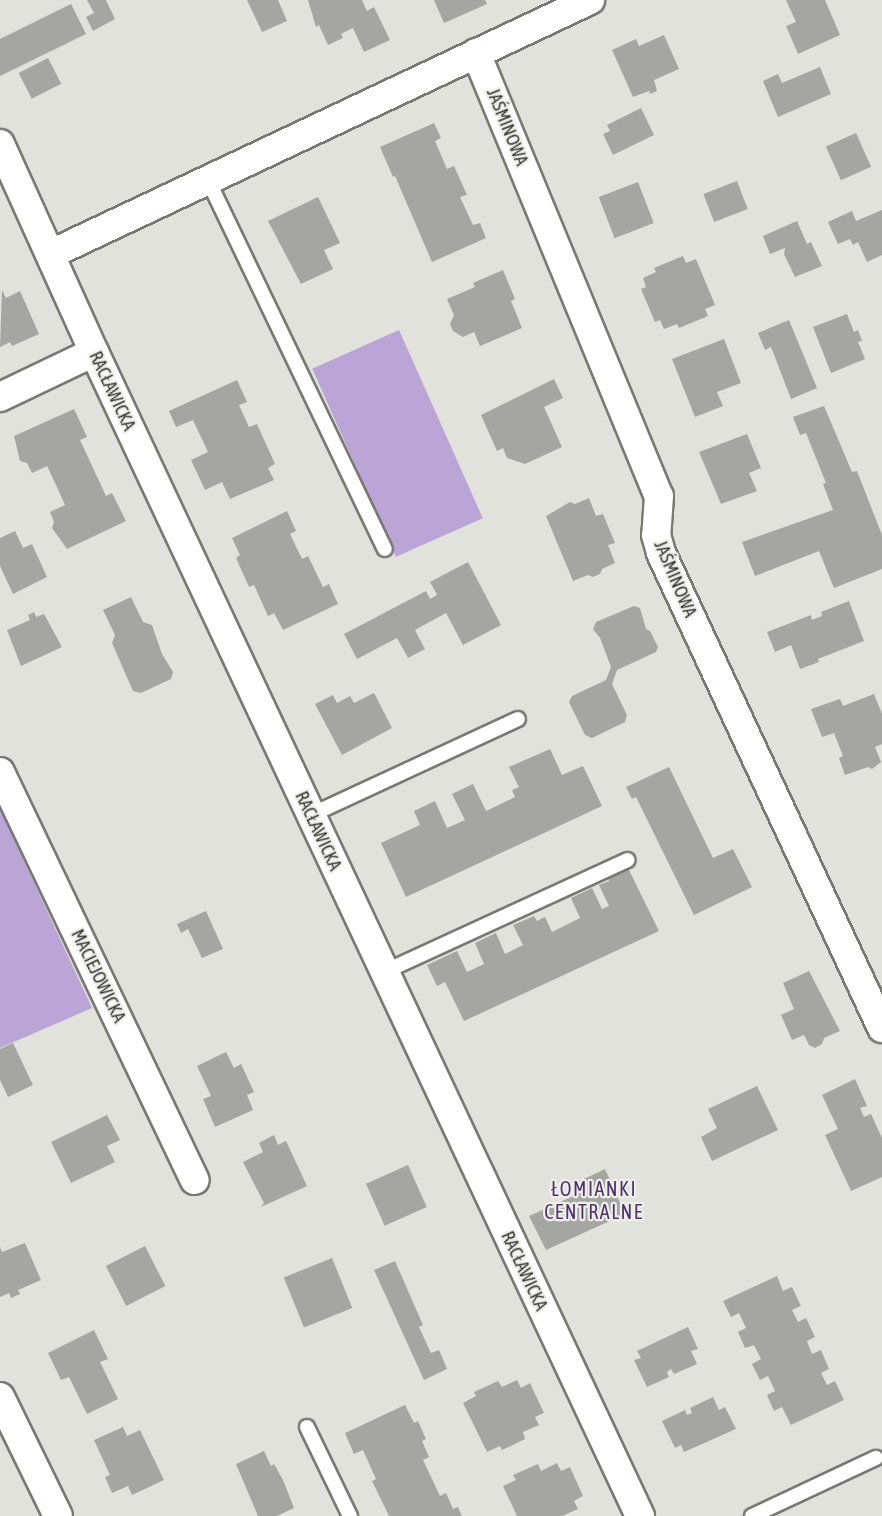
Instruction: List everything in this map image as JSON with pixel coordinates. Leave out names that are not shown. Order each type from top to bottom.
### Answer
[{"type":"street","points":[[51,255],[590,0]]},
{"type":"street","name":"JAŚMINOWA","points":[[476,53],[660,496],[656,517],[661,553],[882,1028]]},
{"type":"street","name":"RACŁAWICKA","points":[[0,144],[94,352],[640,1516]]},
{"type":"street","points":[[0,398],[94,352]]},
{"type":"street","name":"MACIEJOWICKA","points":[[0,772],[195,1180]]},
{"type":"street","points":[[0,1397],[58,1516]]},
{"type":"lane","points":[[208,180],[385,549]]},
{"type":"lane","points":[[311,815],[518,720]]},
{"type":"lane","points":[[384,972],[628,860]]},
{"type":"lane","points":[[307,1427],[350,1516]]},
{"type":"lane","points":[[752,1516],[876,1458]]},
{"type":"shaded area","points":[[399,330],[483,518],[396,557],[312,369]]},
{"type":"shaded area","points":[[0,809],[92,1008],[0,1048]]},
{"type":"building","points":[[87,0],[106,0],[115,19],[93,31],[86,17],[94,13]]},
{"type":"building","points":[[247,0],[278,0],[287,21],[262,32]]},
{"type":"building","points":[[308,0],[362,0],[367,11],[374,7],[390,40],[364,52],[353,28],[341,34],[343,38],[328,45],[319,25],[316,27]]},
{"type":"building","points":[[434,0],[485,0],[487,4],[444,23]]},
{"type":"building","points":[[786,0],[825,0],[840,35],[798,54],[786,26],[796,22]]},
{"type":"building","points":[[71,4],[86,34],[0,76],[0,39]]},
{"type":"building","points":[[664,35],[679,69],[654,80],[657,91],[650,94],[649,91],[633,97],[612,50],[636,39],[639,46]]},
{"type":"building","points":[[48,58],[61,84],[32,99],[19,73]]},
{"type":"building","points":[[820,67],[831,94],[778,117],[763,81],[778,74],[782,83]]},
{"type":"building","points":[[641,108],[654,135],[613,155],[603,134],[610,131],[607,125]]},
{"type":"building","points":[[434,123],[441,138],[435,141],[447,169],[454,166],[467,195],[460,197],[473,225],[480,223],[486,238],[432,262],[380,147]]},
{"type":"building","points":[[856,133],[871,167],[841,180],[826,146]]},
{"type":"building","points":[[737,181],[748,209],[714,222],[703,194]]},
{"type":"building","points":[[638,182],[654,223],[615,238],[599,197]]},
{"type":"building","points":[[318,197],[340,243],[324,250],[333,269],[301,284],[268,221]]},
{"type":"building","points":[[882,210],[882,255],[867,262],[858,242],[853,245],[850,239],[838,244],[828,222],[852,211],[856,221]]},
{"type":"building","points":[[797,221],[807,244],[811,242],[822,266],[795,277],[784,254],[785,248],[770,254],[763,236]]},
{"type":"building","points":[[683,256],[686,263],[696,259],[715,305],[705,309],[708,316],[679,328],[677,324],[664,329],[660,320],[655,322],[641,289],[646,287],[643,278],[656,272],[654,268]]},
{"type":"building","points":[[503,270],[515,299],[511,301],[522,328],[480,346],[474,332],[463,337],[453,331],[450,324],[454,315],[447,299],[475,287],[473,283]]},
{"type":"building","points":[[2,290],[6,298],[20,291],[39,334],[12,346],[10,342],[0,347]]},
{"type":"building","points":[[847,314],[854,332],[858,330],[862,341],[858,342],[865,359],[831,373],[813,327]]},
{"type":"building","points":[[789,320],[817,388],[791,399],[771,347],[765,350],[758,333]]},
{"type":"building","points":[[724,339],[741,383],[717,392],[723,406],[695,417],[672,359]]},
{"type":"building","points":[[554,379],[563,398],[544,407],[562,447],[525,464],[507,458],[503,448],[497,451],[481,415]]},
{"type":"building","points":[[237,380],[247,402],[239,405],[249,427],[257,424],[275,464],[268,468],[274,480],[230,499],[222,482],[205,490],[191,460],[208,452],[193,420],[176,427],[169,411]]},
{"type":"building","points":[[824,406],[852,472],[857,471],[882,535],[882,569],[834,588],[819,551],[755,576],[742,542],[833,510],[823,484],[826,483],[806,433],[800,435],[793,417]]},
{"type":"building","points":[[74,409],[87,437],[80,440],[106,496],[112,493],[126,521],[67,549],[52,528],[54,522],[50,512],[65,505],[56,485],[47,466],[32,473],[27,463],[20,461],[14,436]]},
{"type":"building","points":[[747,434],[761,468],[749,473],[757,491],[721,504],[699,452]]},
{"type":"building","points":[[589,498],[596,516],[603,514],[615,543],[608,545],[615,563],[602,569],[600,574],[593,577],[588,575],[573,581],[546,516],[570,502],[575,504]]},
{"type":"building","points":[[287,511],[296,531],[290,534],[302,559],[308,556],[323,587],[329,584],[338,604],[283,630],[274,613],[268,616],[254,585],[249,587],[236,558],[240,555],[232,538]]},
{"type":"building","points":[[15,531],[23,548],[32,544],[47,577],[13,594],[0,566],[0,538]]},
{"type":"building","points":[[468,562],[501,625],[463,645],[446,613],[415,630],[425,649],[408,658],[397,638],[357,659],[344,634],[426,591],[430,599],[437,595],[430,582]]},
{"type":"building","points":[[131,597],[143,622],[152,625],[162,654],[173,672],[171,679],[141,693],[133,691],[112,643],[115,635],[103,610]]},
{"type":"building","points":[[849,601],[864,641],[818,659],[819,662],[800,669],[791,645],[775,652],[767,632],[811,615],[812,620],[822,616],[821,612]]},
{"type":"building","points":[[634,606],[640,608],[646,629],[650,631],[658,647],[656,652],[617,670],[612,684],[627,715],[625,722],[592,738],[585,735],[569,702],[572,696],[606,680],[611,667],[600,638],[593,629],[596,622]]},
{"type":"building","points":[[34,612],[36,617],[44,614],[62,647],[21,666],[7,630],[30,620],[28,615]]},
{"type":"building","points":[[374,693],[392,728],[342,755],[315,704],[333,695],[337,703],[350,696],[354,703]]},
{"type":"building","points":[[874,694],[882,714],[882,744],[875,747],[881,762],[872,769],[868,767],[845,775],[839,758],[843,756],[834,733],[822,737],[811,709],[840,699],[843,706]]},
{"type":"building","points":[[550,749],[562,775],[583,766],[602,806],[406,897],[381,843],[420,825],[414,811],[435,801],[447,828],[465,820],[452,794],[473,784],[486,811],[515,797],[512,790],[519,787],[509,767]]},
{"type":"building","points":[[669,767],[713,858],[733,849],[752,887],[694,915],[636,797],[632,799],[626,787]]},
{"type":"building","points":[[626,864],[659,931],[464,1021],[445,982],[437,986],[427,965],[457,951],[467,972],[484,964],[475,943],[496,933],[505,954],[523,945],[513,925],[534,916],[537,921],[545,917],[552,932],[580,918],[571,898],[592,888],[602,909],[609,906],[599,885],[609,881],[606,873]]},
{"type":"building","points":[[206,911],[223,949],[202,958],[188,929],[181,933],[177,924]]},
{"type":"building","points":[[809,971],[840,1031],[824,1038],[822,1044],[815,1048],[809,1045],[804,1035],[792,1040],[781,1015],[794,1009],[783,983]]},
{"type":"building","points":[[13,1043],[33,1085],[8,1097],[0,1080],[0,1049]]},
{"type":"building","points":[[226,1052],[234,1068],[241,1064],[254,1092],[247,1095],[253,1110],[215,1127],[203,1099],[211,1096],[197,1066]]},
{"type":"building","points":[[855,1079],[867,1106],[860,1108],[864,1117],[871,1114],[882,1138],[882,1177],[851,1191],[825,1135],[838,1129],[822,1095]]},
{"type":"building","points":[[757,1086],[778,1130],[712,1161],[701,1137],[717,1128],[708,1109]]},
{"type":"building","points":[[107,1115],[120,1140],[107,1146],[115,1162],[71,1183],[51,1142]]},
{"type":"building","points":[[274,1135],[278,1145],[286,1141],[307,1186],[261,1207],[264,1203],[243,1162],[263,1152],[259,1143]]},
{"type":"building","points":[[408,1165],[427,1207],[385,1226],[366,1184]]},
{"type":"building","points":[[605,1169],[625,1214],[546,1250],[529,1216],[578,1194],[573,1184]]},
{"type":"building","points":[[25,1243],[41,1280],[18,1290],[20,1294],[11,1298],[9,1293],[0,1297],[0,1247],[2,1252]]},
{"type":"building","points":[[145,1246],[165,1286],[126,1306],[106,1266]]},
{"type":"building","points":[[332,1258],[352,1308],[304,1328],[284,1277]]},
{"type":"building","points":[[395,1261],[423,1325],[419,1327],[431,1353],[439,1350],[447,1369],[424,1380],[374,1270]]},
{"type":"building","points":[[777,1276],[783,1291],[792,1287],[801,1306],[792,1310],[798,1322],[806,1318],[815,1337],[807,1341],[812,1354],[821,1350],[829,1369],[821,1373],[827,1385],[835,1381],[844,1400],[791,1425],[782,1407],[774,1411],[767,1395],[775,1391],[768,1376],[760,1380],[752,1364],[761,1359],[754,1345],[745,1348],[738,1332],[746,1328],[739,1313],[731,1317],[723,1301]]},
{"type":"building","points":[[688,1327],[698,1349],[691,1351],[697,1364],[674,1374],[671,1369],[667,1372],[669,1377],[647,1387],[634,1360],[641,1358],[637,1351]]},
{"type":"building","points":[[94,1330],[108,1359],[100,1362],[118,1399],[87,1414],[69,1377],[61,1380],[48,1353]]},
{"type":"building","points":[[517,1380],[521,1388],[530,1383],[544,1413],[535,1417],[539,1425],[523,1432],[525,1439],[502,1450],[500,1446],[487,1452],[463,1403],[476,1396],[474,1392],[498,1381],[502,1387]]},
{"type":"building","points":[[713,1397],[719,1410],[725,1407],[736,1429],[684,1452],[681,1445],[675,1448],[662,1421],[685,1410],[687,1415],[692,1413],[690,1408]]},
{"type":"building","points":[[405,1405],[414,1423],[418,1421],[426,1439],[422,1441],[429,1457],[423,1460],[440,1496],[446,1493],[453,1509],[458,1507],[462,1516],[389,1516],[372,1481],[376,1479],[363,1450],[354,1454],[345,1433]]},
{"type":"building","points":[[123,1427],[127,1436],[140,1430],[164,1480],[132,1495],[128,1486],[112,1493],[105,1477],[110,1475],[94,1440]]},
{"type":"building","points":[[264,1451],[271,1466],[274,1464],[283,1480],[294,1508],[277,1516],[258,1516],[236,1464]]},
{"type":"building","points":[[557,1463],[561,1471],[570,1467],[583,1496],[574,1501],[578,1509],[562,1516],[517,1516],[503,1486],[516,1480],[513,1475],[538,1464],[541,1471]]},
{"type":"district","name":"ŁOMIANKI CENTRALNE","points":[[594,1200]]}]
